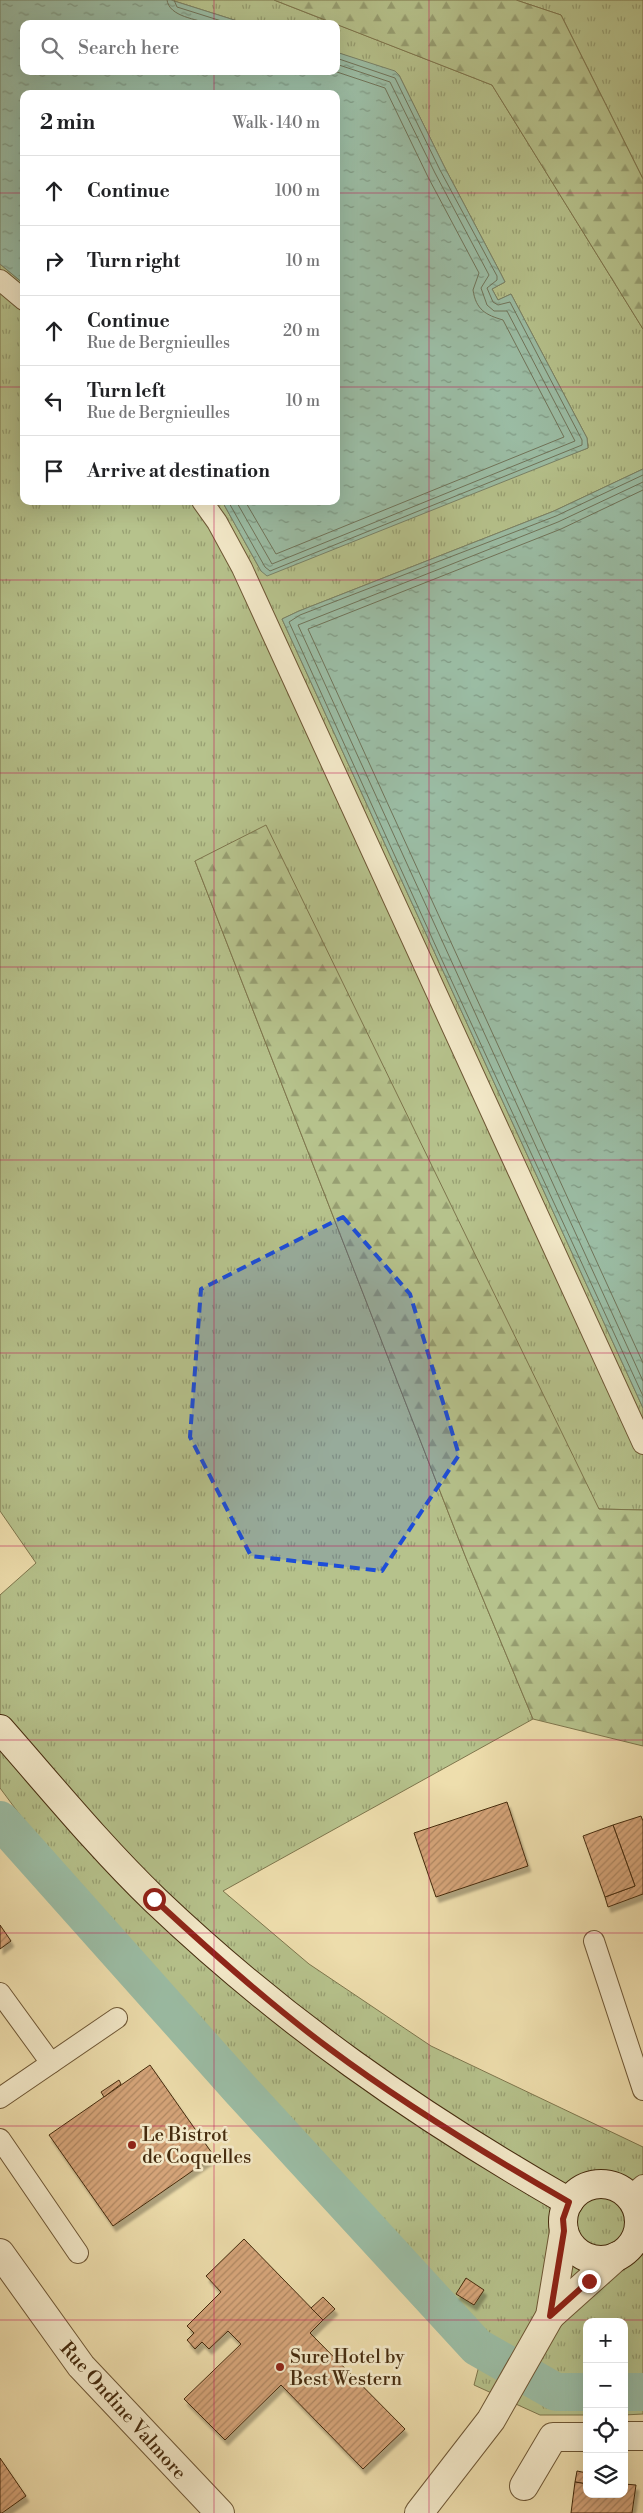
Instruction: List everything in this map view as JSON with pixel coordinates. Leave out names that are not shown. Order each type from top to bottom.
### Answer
[{"type":"main road","points":[[0,1729],[130,1874],[191,1933],[254,1988],[330,2049],[389,2091],[569,2202]]},
{"type":"main road","points":[[419,2513],[478,2438],[502,2401],[550,2316],[564,2231],[563,2219],[569,2202],[583,2189],[601,2184],[619,2190],[636,2191],[640,2234],[628,2249],[550,2316]]},
{"type":"main road","points":[[564,2231],[573,2248],[588,2258],[606,2260],[618,2256]]},
{"type":"main road","name":"Rue Ondine Valmore","points":[[0,2253],[81,2366],[220,2513]]},
{"type":"main road","points":[[628,2436],[643,2436]]},
{"type":"main road","points":[[524,2486],[553,2437],[583,2437]]},
{"type":"lane","points":[[0,280],[20,297]]},
{"type":"lane","points":[[205,505],[217,522],[242,568],[643,1444]]},
{"type":"lane","points":[[594,1941],[643,2090]]},
{"type":"lane","points":[[0,1993],[51,2063]]},
{"type":"lane","points":[[0,2098],[117,2018]]},
{"type":"lane","points":[[0,2139],[78,2254]]},
{"type":"highlighted area","points":[[343,1217],[410,1294],[459,1455],[382,1571],[251,1556],[190,1437],[201,1289]]},
{"type":"green space","points":[[171,0],[274,0],[325,20],[234,20]]},
{"type":"green space","points":[[274,0],[516,0],[561,15],[643,179],[643,329],[492,85],[340,26],[340,20],[325,20]]},
{"type":"green space","points":[[516,0],[643,0],[643,179],[561,15]]},
{"type":"green space","points":[[340,26],[492,85],[643,329],[643,469],[554,511],[282,619],[643,1408],[643,1510],[599,1509],[195,861],[466,1558],[533,1719],[223,1891],[309,1964],[431,2046],[643,2147],[643,2414],[628,2415],[628,2318],[583,2318],[583,2415],[540,2415],[474,2385],[486,2339],[46,1850],[0,1788],[0,1595],[36,1563],[0,1511],[0,264],[20,281],[20,505],[224,505],[261,571],[588,448],[587,438],[511,294],[498,300],[492,289],[505,282],[399,75],[340,53]]},
{"type":"green space","points":[[266,825],[599,1509],[643,1510],[643,1746],[533,1719],[466,1558],[195,861]]},
{"type":"water","points":[[0,0],[171,0],[234,20],[20,20],[20,75],[340,75],[340,53],[395,71],[399,75],[505,282],[492,289],[498,300],[511,294],[587,438],[588,448],[267,576],[261,571],[224,505],[340,505],[340,90],[20,90],[20,281],[0,264]]},
{"type":"water","points":[[643,469],[643,1408],[282,619],[554,511]]},
{"type":"building","points":[[507,1802],[528,1866],[436,1897],[414,1833]]},
{"type":"building","points":[[641,1816],[643,1821],[643,1894],[608,1907],[605,1897],[635,1886],[613,1825]]},
{"type":"building","points":[[613,1825],[635,1886],[605,1897],[583,1836]]},
{"type":"building","points":[[0,1925],[11,1941],[0,1949]]},
{"type":"building","name":"Le Bistrot de Coquelles","points":[[150,2065],[214,2156],[113,2226],[49,2135]]},
{"type":"building","points":[[119,2080],[121,2084],[104,2097],[101,2092]]},
{"type":"building","name":"Sure Hotel by Best Western","points":[[244,2239],[323,2320],[310,2333],[405,2429],[363,2469],[281,2385],[225,2440],[184,2399],[241,2344],[228,2331],[209,2349],[202,2342],[195,2349],[187,2340],[194,2333],[187,2326],[221,2292],[206,2276]]},
{"type":"building","points":[[466,2278],[484,2290],[474,2305],[456,2294]]},
{"type":"building","points":[[323,2297],[335,2309],[323,2320],[311,2308]]},
{"type":"building","points":[[0,2458],[26,2496],[2,2513],[0,2513]]},
{"type":"building","points":[[577,2471],[583,2472],[583,2483],[575,2482]]},
{"type":"building","points":[[575,2482],[583,2483],[583,2498],[628,2498],[628,2484],[636,2485],[632,2513],[571,2513]]},
{"type":"waterway","points":[[0,1820],[240,2089],[477,2347],[556,2392],[583,2392]]},
{"type":"waterway","points":[[628,2392],[643,2392]]},
{"type":"place","name":"Le Bistrot de Coquelles","points":[[132,2145]]},
{"type":"place","name":"Sure Hotel by Best Western","points":[[280,2367]]},
{"type":"route","points":[[154,1899],[240,1976],[299,2026],[330,2049],[389,2091],[569,2202],[564,2213],[564,2231],[550,2316],[589,2281]]}]
